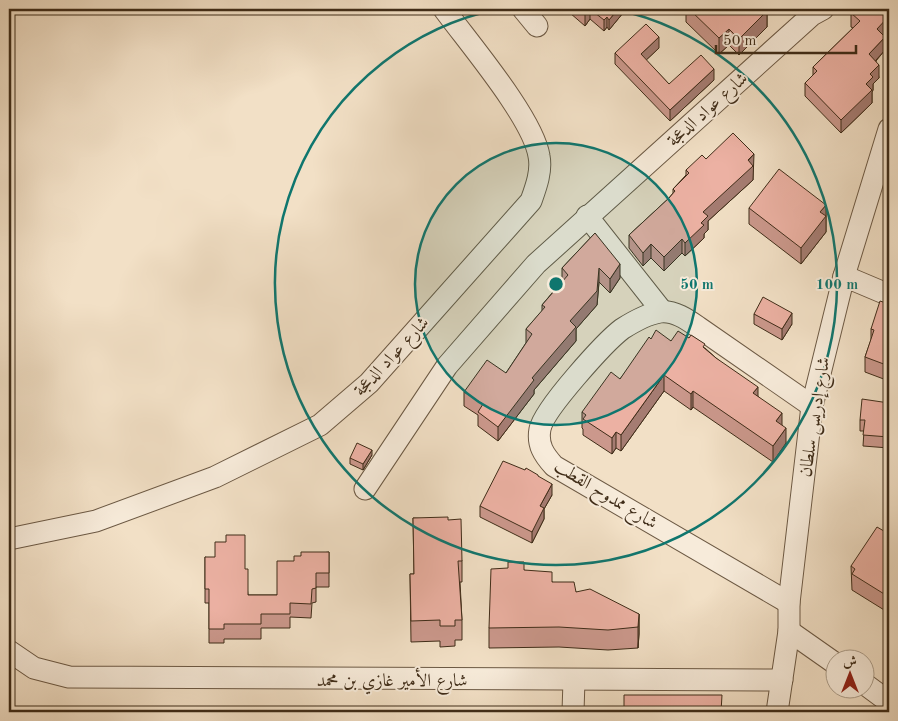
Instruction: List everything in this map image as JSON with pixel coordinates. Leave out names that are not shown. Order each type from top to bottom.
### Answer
[{"type":"street","name":"شارع عواد الدعجة","points":[[9,539],[96,521],[215,478],[320,425],[369,383],[531,201],[538,183],[539,157],[531,133],[502,88],[444,9]]},
{"type":"street","points":[[523,9],[537,26]]},
{"type":"street","name":"شارع عواد الدعجة","points":[[365,489],[448,366],[536,264],[812,15],[823,9]]},
{"type":"street","name":"شارع إدريس سلطان","points":[[777,712],[789,631],[790,603],[812,406],[844,276],[889,129]]},
{"type":"street","points":[[587,216],[662,311],[686,320],[812,406]]},
{"type":"street","points":[[844,276],[889,295]]},
{"type":"street","name":"شارع ممدوح القطب","points":[[662,311],[646,316],[621,330],[551,408],[540,427],[539,441],[543,454],[554,466],[790,603]]},
{"type":"street","points":[[789,631],[826,657]]},
{"type":"street","name":"شارع الأمير غازي بن محمد","points":[[11,657],[34,668],[69,677],[782,680]]},
{"type":"street","points":[[573,712],[574,680]]},
{"type":"street","points":[[876,692],[889,702]]},
{"type":"building","points":[[577,9],[590,9],[585,15]]},
{"type":"building","points":[[590,9],[618,9],[609,20],[607,17],[604,20]]},
{"type":"building","points":[[689,9],[765,9],[767,11],[739,39],[729,29],[719,38]]},
{"type":"building","points":[[855,9],[885,9],[889,16],[877,29],[885,37],[869,54],[879,65],[870,74],[873,77],[866,84],[872,90],[841,120],[805,83],[817,71],[813,67],[860,21],[851,13]]},
{"type":"building","points":[[646,24],[659,37],[641,54],[669,84],[701,55],[714,69],[670,110],[615,53]]},
{"type":"building","points":[[733,133],[754,154],[748,160],[753,166],[703,212],[708,216],[701,223],[704,225],[685,243],[682,239],[664,257],[651,244],[643,253],[629,235],[669,198],[675,191],[673,189],[689,173],[686,170],[702,155],[706,159]]},
{"type":"building","points":[[779,169],[826,205],[820,212],[826,216],[801,248],[749,208]]},
{"type":"building","points":[[595,233],[620,264],[610,279],[599,268],[597,291],[570,321],[576,327],[532,378],[534,380],[498,427],[478,412],[483,404],[464,392],[487,360],[506,373],[532,334],[526,329],[545,307],[542,305],[568,275],[562,268]]},
{"type":"building","points":[[763,297],[792,313],[782,329],[754,314]]},
{"type":"building","points":[[880,301],[889,304],[889,366],[865,357],[874,330],[871,329]]},
{"type":"building","points":[[656,330],[671,341],[678,331],[689,338],[691,335],[705,344],[703,347],[716,358],[758,387],[753,393],[782,413],[776,421],[786,428],[773,446],[693,391],[691,394],[664,375],[621,435],[616,432],[612,438],[583,419],[586,415],[582,412],[611,372],[620,379]]},
{"type":"building","points":[[862,399],[889,403],[889,437],[863,435],[865,420],[860,420]]},
{"type":"building","points":[[357,443],[372,450],[363,464],[350,458]]},
{"type":"building","points":[[503,461],[525,470],[526,468],[552,484],[540,506],[544,508],[532,532],[480,506]]},
{"type":"building","points":[[448,517],[448,520],[461,519],[462,561],[458,561],[462,620],[455,620],[455,626],[440,626],[440,620],[411,621],[410,574],[414,574],[413,518]]},
{"type":"building","points":[[877,527],[889,534],[889,597],[852,574],[855,569],[851,566]]},
{"type":"building","points":[[226,535],[245,535],[245,569],[248,569],[248,595],[277,595],[277,561],[294,561],[294,556],[301,556],[301,552],[329,552],[329,573],[316,573],[316,588],[312,589],[311,604],[290,603],[290,614],[261,614],[261,624],[224,624],[224,629],[209,629],[209,589],[205,589],[205,557],[215,557],[215,542],[226,542]]},
{"type":"building","points":[[508,562],[524,562],[524,570],[552,572],[552,582],[574,582],[576,592],[590,589],[639,614],[638,627],[608,630],[559,627],[489,628],[491,569],[508,568]]},
{"type":"building","points":[[624,695],[722,695],[721,712],[624,712]]}]
